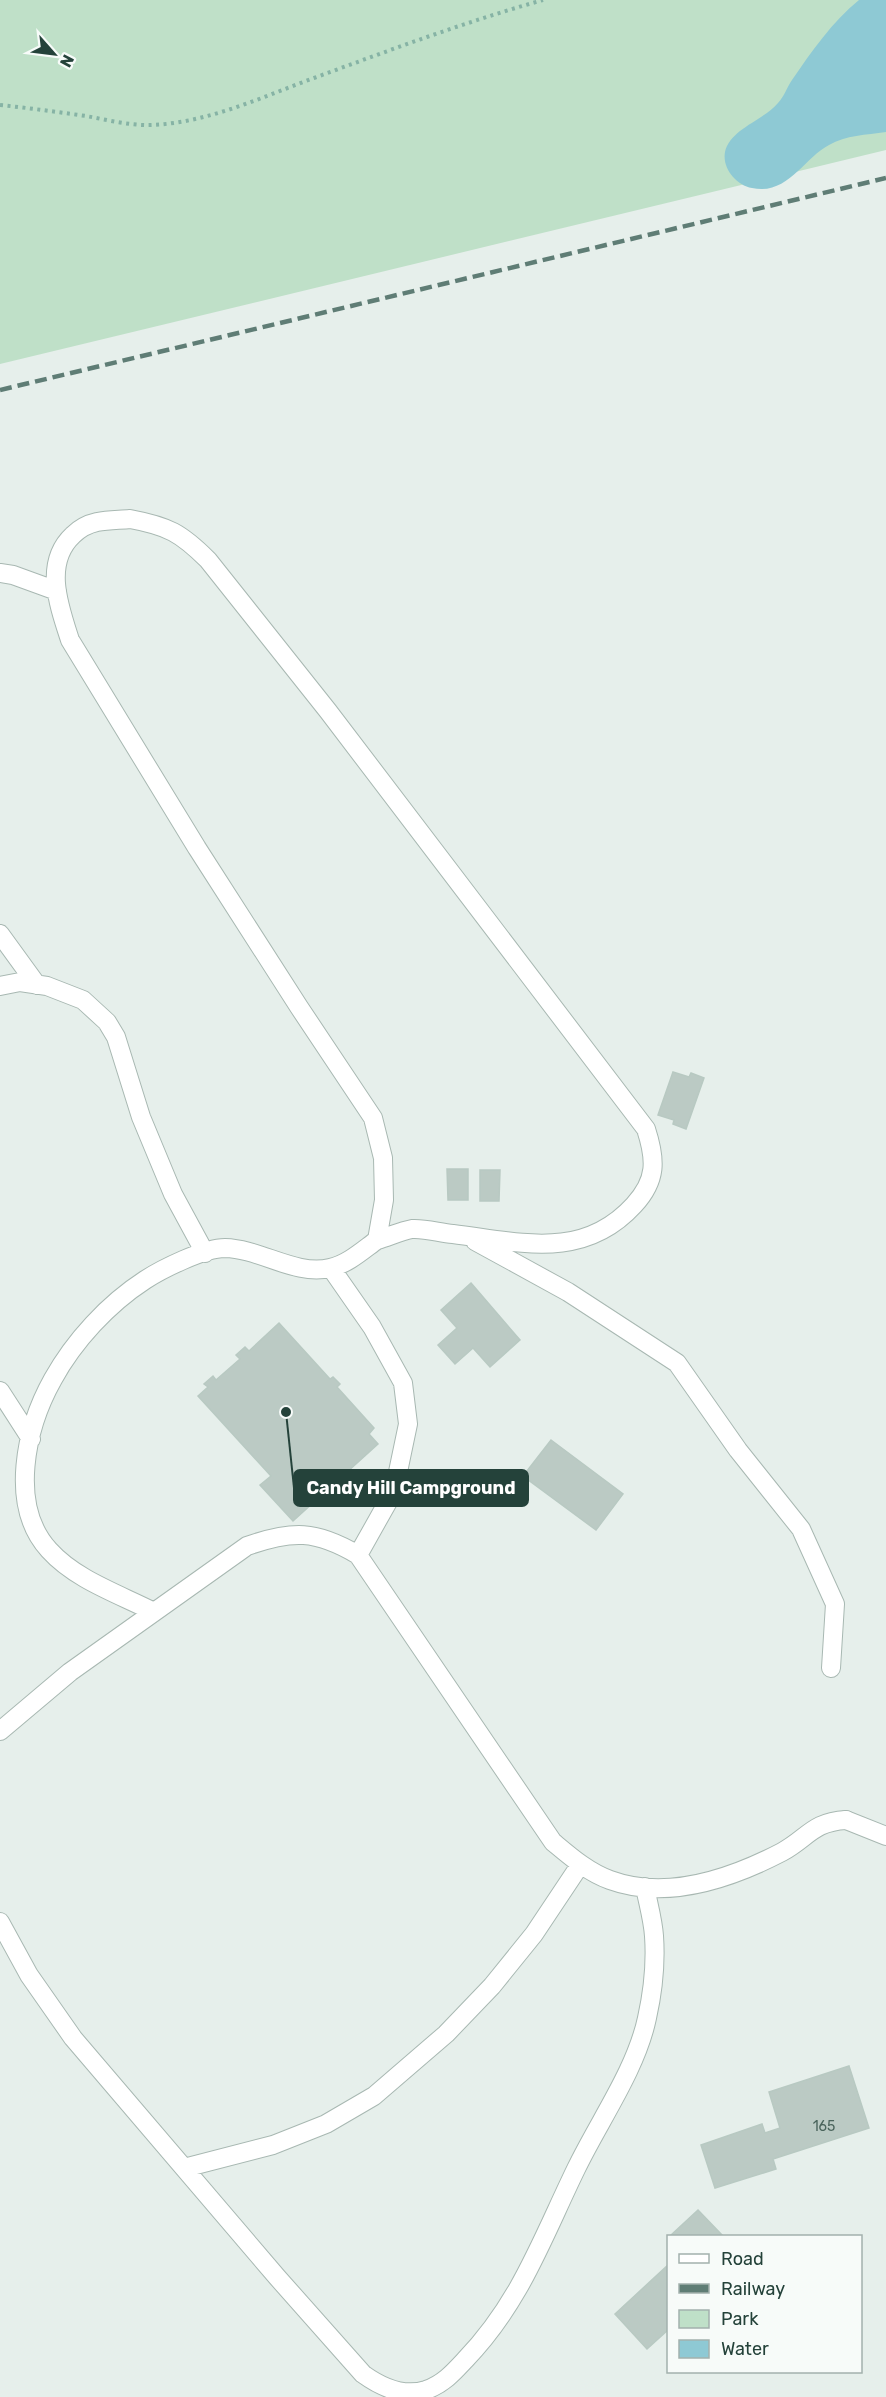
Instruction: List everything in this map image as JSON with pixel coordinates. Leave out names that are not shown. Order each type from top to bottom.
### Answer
[{"type":"street","points":[[154,1612],[70,1570],[48,1549],[35,1528],[26,1499],[26,1466],[34,1421],[52,1380],[72,1350],[108,1310],[145,1280],[187,1259],[223,1248],[264,1255],[305,1270],[331,1268],[350,1260],[377,1240],[412,1229],[539,1245],[564,1244],[595,1235],[622,1218],[644,1195],[653,1175],[654,1151],[646,1129],[328,711],[208,560],[187,539],[160,525],[130,519],[97,522],[81,528],[64,543],[55,562],[58,602],[70,640],[197,848],[373,1118],[383,1158],[384,1200],[377,1240]]},
{"type":"street","points":[[0,573],[13,575],[57,591]]},
{"type":"street","points":[[0,934],[37,985]]},
{"type":"street","points":[[0,986],[20,982],[83,1000],[107,1022],[116,1037],[141,1117],[173,1194],[205,1253]]},
{"type":"street","points":[[466,1236],[568,1292],[677,1364],[738,1450],[801,1529],[835,1604],[831,1668]]},
{"type":"street","points":[[331,1268],[372,1327],[403,1383],[408,1424],[394,1491],[358,1555]]},
{"type":"street","points":[[0,1391],[31,1439]]},
{"type":"street","points":[[0,1731],[70,1672],[247,1546],[276,1536],[307,1535],[337,1542],[358,1555],[553,1842],[580,1865],[611,1880],[645,1887],[692,1885],[740,1872],[784,1850],[814,1828],[829,1821],[846,1820],[886,1836]]},
{"type":"street","points":[[184,2168],[273,2145],[326,2124],[374,2096],[446,2034],[492,1986],[534,1934],[580,1865]]},
{"type":"street","points":[[0,1922],[29,1976],[73,2038],[363,2374],[378,2385],[401,2392],[424,2391],[445,2381],[488,2336],[519,2289],[576,2167],[630,2065],[647,2020],[654,1983],[654,1935],[645,1887]]},
{"type":"path","points":[[0,105],[41,109],[122,123],[151,125],[177,123],[234,108],[499,12],[543,0]]},
{"type":"green space","points":[[0,0],[886,0],[886,150],[0,364]]},
{"type":"water","points":[[859,0],[886,0],[886,132],[842,139],[829,145],[785,181],[775,186],[764,189],[752,188],[736,180],[726,164],[725,152],[728,144],[740,131],[765,115],[778,103],[823,37]]},
{"type":"building","points":[[673,1072],[689,1077],[691,1073],[704,1078],[686,1129],[673,1124],[674,1120],[658,1115]]},
{"type":"building","points":[[447,1169],[468,1169],[468,1200],[448,1200]]},
{"type":"building","points":[[480,1170],[500,1170],[499,1201],[480,1201]]},
{"type":"building","points":[[471,1283],[520,1340],[490,1367],[473,1348],[455,1364],[438,1345],[457,1328],[441,1310]]},
{"type":"building","points":[[279,1323],[330,1379],[333,1377],[340,1384],[337,1387],[374,1428],[369,1434],[378,1444],[293,1521],[260,1485],[271,1476],[198,1396],[208,1387],[204,1384],[213,1376],[216,1380],[240,1359],[236,1355],[245,1347],[249,1351]]},
{"type":"building","points":[[551,1440],[623,1494],[596,1530],[523,1476]]},
{"type":"building","points":[[849,2066],[869,2128],[773,2159],[776,2169],[715,2188],[701,2145],[762,2124],[765,2133],[780,2128],[769,2092]]},
{"type":"building","points":[[698,2210],[722,2235],[671,2235]]},
{"type":"building","points":[[667,2266],[667,2331],[647,2349],[615,2314]]},
{"type":"railway","points":[[0,390],[886,178]]},
{"type":"place","name":"Candy Hill Campground","points":[[286,1412]]}]
